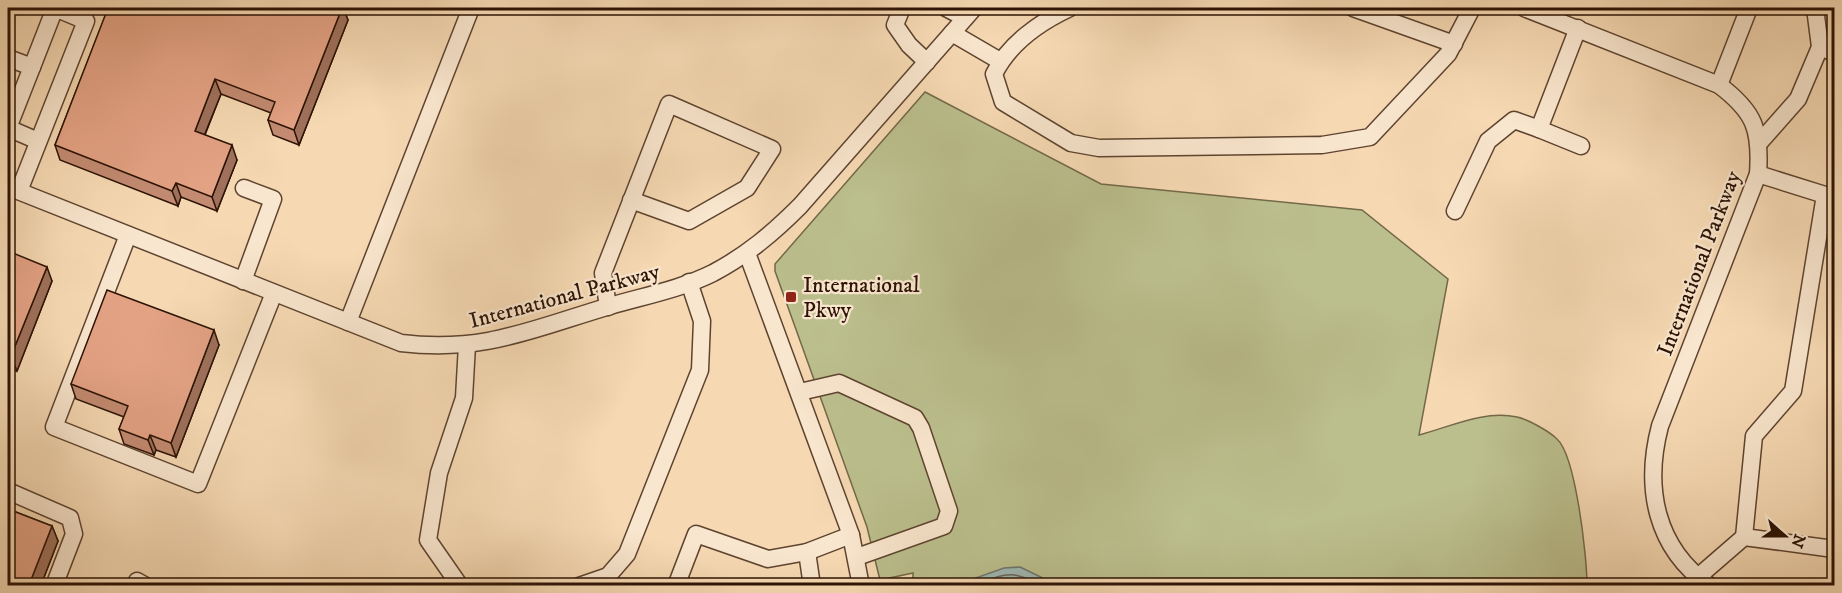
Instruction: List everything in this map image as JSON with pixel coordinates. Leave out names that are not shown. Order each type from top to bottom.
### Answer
[{"type":"street","points":[[13,189],[38,141],[86,21],[55,8],[8,128],[38,141]]},
{"type":"street","points":[[348,322],[471,8]]},
{"type":"street","points":[[900,8],[895,25],[909,45],[927,62]]},
{"type":"street","points":[[946,8],[969,13]]},
{"type":"street","points":[[1070,8],[1050,17],[1003,55],[994,74],[1004,102],[1071,143],[1099,148],[1322,145],[1370,137],[1448,54],[1472,8]]},
{"type":"street","points":[[1353,8],[1454,44]]},
{"type":"street","name":"International Parkway","points":[[1524,8],[1719,85],[1741,102],[1760,142],[1758,174],[1660,426],[1652,456],[1651,485],[1658,513],[1669,540],[1686,565],[1705,581]]},
{"type":"street","points":[[1719,85],[1749,8]]},
{"type":"street","points":[[1760,142],[1798,99],[1827,50],[1815,8]]},
{"type":"street","name":"International Parkway","points":[[13,189],[401,342],[438,347],[490,343],[689,282],[712,273],[747,254],[773,233],[800,206],[969,13]]},
{"type":"street","points":[[1539,129],[1578,28]]},
{"type":"street","points":[[952,33],[1000,62]]},
{"type":"street","points":[[8,58],[32,67]]},
{"type":"street","points":[[608,307],[603,273],[631,200],[669,104],[772,149],[747,188],[689,221],[631,200]]},
{"type":"street","points":[[1455,211],[1488,141],[1514,120],[1581,146]]},
{"type":"street","points":[[1705,581],[1744,537],[1754,436],[1793,390],[1830,195],[1758,174]]},
{"type":"street","points":[[243,281],[273,199],[244,188]]},
{"type":"street","points":[[128,235],[54,427],[198,484],[274,293]]},
{"type":"street","points":[[747,254],[800,392],[851,535],[861,585]]},
{"type":"street","points":[[579,585],[608,576],[627,554],[700,370],[702,321],[689,282]]},
{"type":"street","points":[[460,585],[428,540],[440,473],[464,398],[467,345]]},
{"type":"street","points":[[800,392],[839,383],[848,386],[915,418],[925,438],[949,511],[948,521],[944,526],[857,557]]},
{"type":"street","points":[[8,491],[70,518],[74,534],[54,585]]},
{"type":"street","points":[[676,585],[698,533],[768,559],[807,552],[851,535]]},
{"type":"street","points":[[1744,537],[1834,549]]},
{"type":"street","points":[[807,552],[812,585]]},
{"type":"green space","points":[[925,92],[1101,184],[1362,210],[1448,279],[1419,435],[1467,420],[1504,415],[1526,420],[1557,439],[1564,449],[1575,486],[1583,531],[1587,585],[913,586],[913,573],[880,580],[867,527],[775,271],[775,264]]},
{"type":"water","points":[[1020,567],[1057,585],[956,585],[1004,568]]},
{"type":"building","points":[[108,8],[342,8],[294,130],[268,120],[275,102],[215,79],[195,131],[232,145],[212,197],[176,183],[172,191],[55,145]]},
{"type":"building","points":[[8,251],[47,267],[11,356],[8,355]]},
{"type":"building","points":[[107,290],[214,330],[171,443],[150,435],[148,440],[119,429],[128,406],[71,384]]},
{"type":"building","points":[[8,509],[52,526],[29,585],[8,578]]},
{"type":"place","name":"International Pkwy","points":[[791,297]]}]
